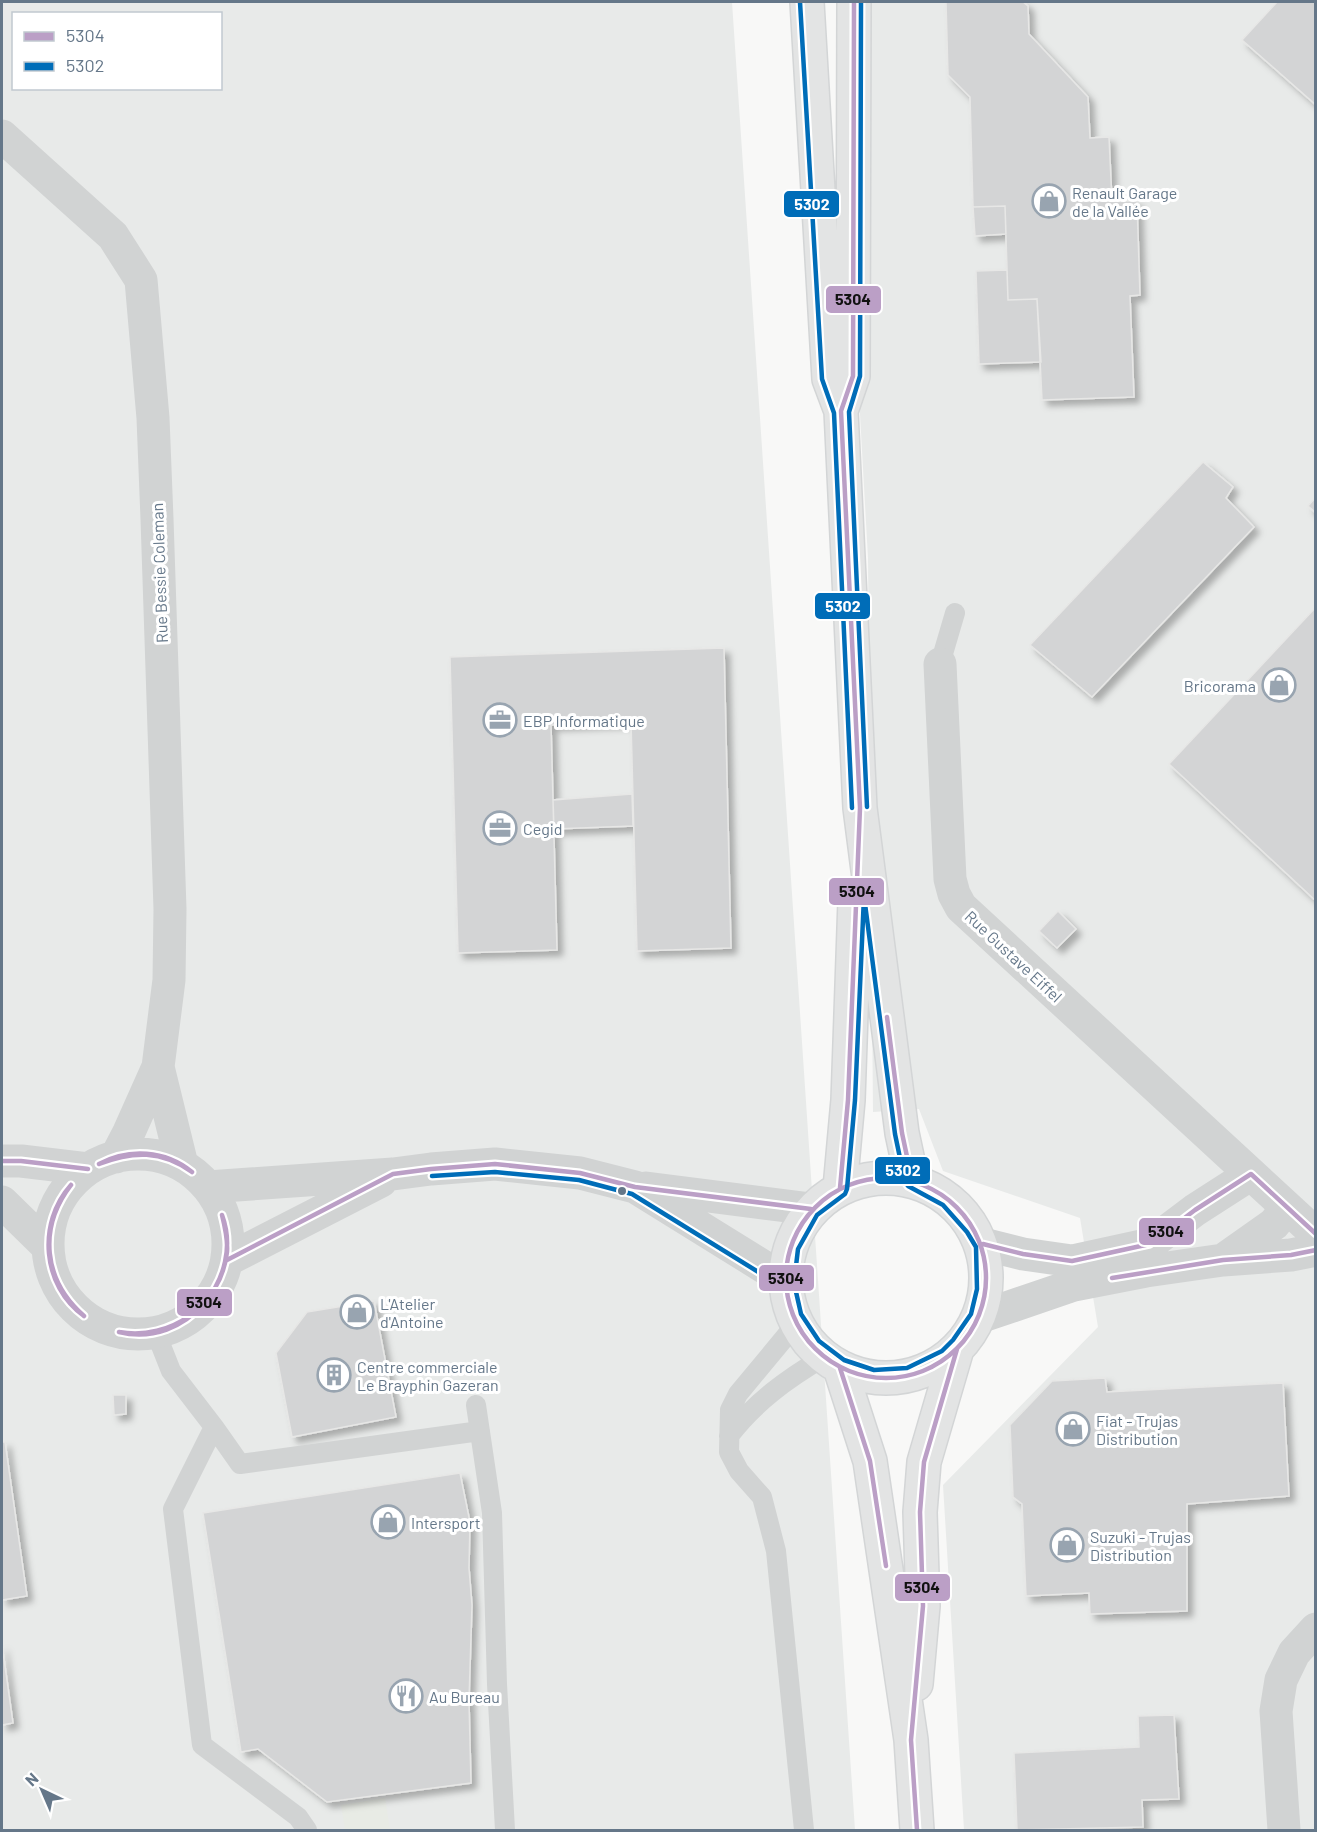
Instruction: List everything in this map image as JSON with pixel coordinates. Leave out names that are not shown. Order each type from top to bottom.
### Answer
[{"type":"main road","points":[[807,2],[830,380],[841,411],[860,808],[902,1132],[912,1180]]},
{"type":"main road","points":[[841,411],[853,376],[854,2]]},
{"type":"main road","points":[[840,1188],[848,1100],[860,808]]},
{"type":"main road","points":[[875,1177],[912,1180],[949,1199],[983,1244],[984,1299],[974,1326],[957,1349],[932,1367],[902,1377],[870,1377],[832,1362],[814,1349],[796,1324],[785,1280],[791,1244],[812,1209],[840,1188],[875,1177]]},
{"type":"main road","points":[[911,1740],[923,1606],[920,1512],[924,1462],[957,1349]]},
{"type":"main road","points":[[832,1362],[870,1461],[911,1740],[917,1830]]},
{"type":"street","name":"Rue Bessie Coleman","points":[[2,136],[113,236],[141,280],[153,418],[170,909],[169,980],[158,1067]]},
{"type":"street","name":"Rue Gustave Eiffel","points":[[940,664],[950,879],[961,907],[1316,1234]]},
{"type":"street","points":[[2,1161],[102,1163],[127,1154],[153,1154],[182,1165],[196,1174],[208,1187],[221,1209],[228,1234],[227,1260],[218,1285],[203,1307],[181,1323],[156,1333],[139,1335],[101,1327],[82,1316],[67,1300],[53,1275],[47,1246],[52,1216],[66,1190],[102,1163],[129,1131],[158,1067]]},
{"type":"street","points":[[158,1067],[182,1165]]},
{"type":"street","points":[[1195,1210],[1221,1147]]},
{"type":"street","points":[[208,1187],[393,1174],[495,1164],[580,1173],[635,1187],[812,1209]]},
{"type":"street","points":[[227,1260],[393,1174]]},
{"type":"street","points":[[983,1244],[1023,1254],[1072,1261],[1149,1244],[1195,1210],[1251,1174]]},
{"type":"street","points":[[635,1187],[785,1280]]},
{"type":"street","points":[[2,1203],[47,1246]]},
{"type":"street","points":[[1223,1260],[1274,1224],[1287,1208]]},
{"type":"street","points":[[977,1318],[1074,1285],[1146,1271],[1223,1260],[1292,1255],[1316,1250]]},
{"type":"street","points":[[1284,1830],[1276,1711],[1281,1680],[1294,1653],[1316,1629]]},
{"type":"lane","points":[[940,664],[955,613]]},
{"type":"lane","points":[[796,1324],[742,1388],[730,1410],[729,1452],[739,1471],[762,1497],[776,1551],[804,1830]]},
{"type":"lane","points":[[156,1333],[171,1371],[240,1464],[480,1431]]},
{"type":"lane","points":[[729,1436],[744,1417],[774,1389],[832,1362]]},
{"type":"lane","points":[[476,1405],[492,1512],[498,1695],[506,1830]]},
{"type":"lane","points":[[214,1427],[173,1509],[202,1744],[298,1817],[307,1830]]},
{"type":"shaded area","points":[[2,2],[732,2],[855,1830],[2,1830]]},
{"type":"shaded area","points":[[837,2],[1315,2],[1315,1830],[964,1830],[943,1485],[1098,1327],[1080,1218],[943,1171],[919,1109],[873,1112],[868,558]]},
{"type":"shaded area","points":[[385,1798],[390,1830],[345,1830],[341,1805]]},
{"type":"building","name":"Renault Garage de la Vallée","points":[[946,2],[1023,2],[1028,6],[1029,34],[1088,97],[1090,138],[1109,137],[1112,201],[1137,201],[1140,295],[1130,296],[1134,397],[1042,400],[1037,299],[1008,300],[1005,206],[973,207],[970,97],[948,75]]},
{"type":"building","points":[[1277,2],[1316,2],[1316,105],[1242,40]]},
{"type":"building","points":[[1005,206],[1006,234],[975,236],[973,207]]},
{"type":"building","points":[[1007,270],[1008,300],[1037,299],[1041,362],[979,364],[976,271]]},
{"type":"building","points":[[1203,462],[1233,487],[1226,498],[1254,527],[1092,697],[1030,645]]},
{"type":"building","points":[[1316,497],[1316,513],[1308,506]]},
{"type":"building","name":"Bricorama","points":[[1316,607],[1316,901],[1169,764]]},
{"type":"building","points":[[724,648],[731,948],[637,951],[631,722],[551,725],[557,950],[458,953],[450,657]]},
{"type":"building","points":[[632,794],[633,826],[554,829],[553,800]]},
{"type":"building","points":[[1058,911],[1076,929],[1057,948],[1039,931]]},
{"type":"building","name":"Centre commerciale Le Brayphin Gazeran","points":[[374,1301],[396,1417],[292,1437],[276,1353],[307,1312]]},
{"type":"building","points":[[1105,1378],[1107,1392],[1283,1383],[1289,1496],[1187,1504],[1187,1611],[1090,1614],[1089,1593],[1026,1596],[1022,1504],[1013,1497],[1010,1425],[1052,1381]]},
{"type":"building","points":[[113,1395],[126,1395],[126,1414],[114,1415]]},
{"type":"building","points":[[2,1442],[5,1442],[27,1596],[2,1600]]},
{"type":"building","points":[[460,1473],[470,1522],[471,1783],[327,1802],[258,1749],[241,1752],[203,1513]]},
{"type":"building","points":[[2,1645],[13,1723],[2,1725]]},
{"type":"building","points":[[1174,1715],[1179,1799],[1142,1800],[1143,1827],[1017,1830],[1014,1753],[1139,1747],[1138,1716]]},
{"type":"transit line","name":"5302","points":[[800,2],[822,379],[834,413],[852,808]]},
{"type":"transit line","name":"5304","points":[[840,1188],[848,1100],[860,808],[841,411],[853,376],[854,2]]},
{"type":"transit line","name":"5302","points":[[861,2],[860,376],[849,412],[867,807]]},
{"type":"transit line","name":"5302","points":[[864,896],[895,1134],[905,1182],[908,1186],[943,1205],[967,1232],[976,1247],[977,1289],[971,1314],[953,1340],[942,1351],[907,1368],[874,1370],[844,1360],[819,1341],[801,1314],[794,1283],[798,1249],[817,1215],[845,1194],[847,1189],[855,1100],[864,896]]},
{"type":"transit line","name":"5304","points":[[887,1017],[902,1133],[912,1180]]},
{"type":"transit line","name":"5304","points":[[99,1164],[122,1155],[147,1154],[170,1159],[192,1172]]},
{"type":"transit line","name":"5304","points":[[99,1164],[124,1157],[147,1155],[169,1160],[192,1172]]},
{"type":"transit line","name":"5304","points":[[2,1161],[88,1169]]},
{"type":"transit line","name":"5304","points":[[227,1260],[393,1174],[431,1169],[495,1164],[580,1173],[635,1187],[811,1209]]},
{"type":"transit line","name":"5302","points":[[432,1176],[495,1172],[579,1180],[632,1194],[781,1286]]},
{"type":"transit line","name":"5304","points":[[983,1244],[1023,1254],[1072,1261],[1150,1244],[1195,1210],[1251,1174],[1316,1234]]},
{"type":"transit line","name":"5304","points":[[886,1178],[905,1180],[933,1190],[963,1215],[978,1240],[984,1259],[986,1278],[984,1297],[974,1325],[949,1355],[924,1370],[905,1376],[886,1378],[867,1376],[839,1366],[809,1341],[794,1316],[788,1297],[786,1278],[788,1259],[798,1231],[823,1201],[848,1186],[867,1180],[886,1178]]},
{"type":"transit line","name":"5304","points":[[71,1185],[60,1201],[53,1219],[50,1253],[53,1270],[60,1286],[70,1302],[84,1316]]},
{"type":"transit line","name":"5304","points":[[71,1185],[60,1200],[53,1217],[49,1235],[49,1254],[52,1271],[59,1288],[84,1316]]},
{"type":"transit line","name":"5304","points":[[119,1332],[157,1331],[174,1325],[204,1303],[215,1288],[223,1271],[227,1252],[227,1238],[222,1215]]},
{"type":"transit line","name":"5304","points":[[119,1332],[144,1334],[167,1330],[187,1319],[204,1303],[217,1284],[225,1262],[227,1239],[222,1215]]},
{"type":"transit line","name":"5304","points":[[1112,1278],[1223,1260],[1291,1255],[1316,1250]]},
{"type":"transit line","name":"5304","points":[[917,1830],[911,1740],[923,1606],[920,1512],[924,1462],[957,1349]]},
{"type":"transit line","name":"5304","points":[[840,1368],[870,1461],[886,1566]]},
{"type":"place","name":"Renault Garage de la Vallée","points":[[1049,201]]},
{"type":"place","name":"Bricorama","points":[[1279,685]]},
{"type":"place","name":"EBP Informatique","points":[[500,720]]},
{"type":"place","name":"Cegid","points":[[500,828]]},
{"type":"place","name":"L'Atelier d'Antoine","points":[[357,1312]]},
{"type":"place","name":"Centre commerciale Le Brayphin Gazeran","points":[[334,1375]]},
{"type":"place","name":"Fiat - Trujas Distribution","points":[[1073,1429]]},
{"type":"place","name":"Intersport","points":[[388,1522]]},
{"type":"place","name":"Suzuki - Trujas Distribution","points":[[1067,1545]]},
{"type":"place","name":"Au Bureau","points":[[406,1696]]}]
